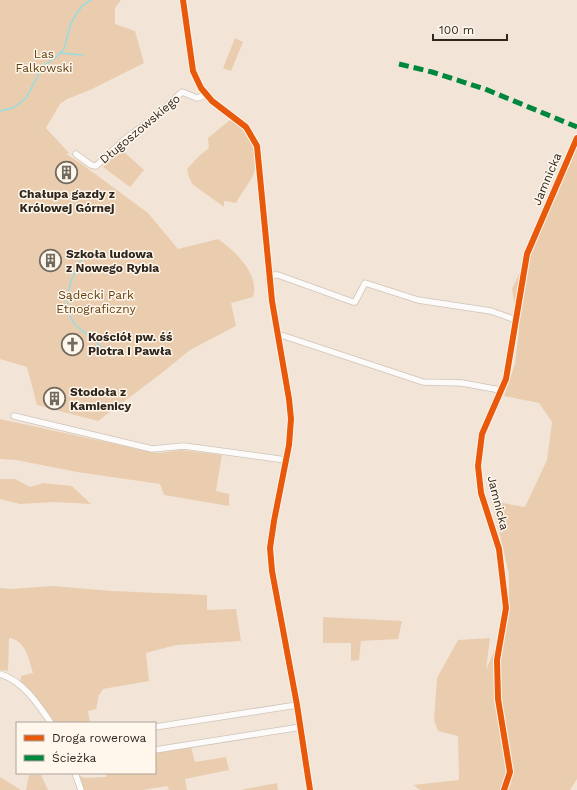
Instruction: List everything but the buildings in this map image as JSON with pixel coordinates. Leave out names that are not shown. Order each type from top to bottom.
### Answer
[{"type":"street","points":[[183,0],[193,71],[201,88],[212,101],[246,127],[257,146],[269,279],[289,398],[290,419],[289,443],[270,548],[279,614],[301,727],[310,790]]},
{"type":"street","name":"Długoszowskiego","points":[[76,154],[91,165],[96,166],[125,139],[161,112],[182,92],[197,98],[207,95]]},
{"type":"street","name":"Jamnicka","points":[[504,790],[510,772],[498,699],[497,660],[506,608],[499,549],[481,493],[478,466],[482,434],[506,379],[527,254],[577,138]]},
{"type":"street","points":[[269,279],[274,275],[278,275],[353,302],[355,302],[365,283],[418,300],[492,311],[516,320]]},
{"type":"street","points":[[278,334],[423,382],[462,383],[500,390]]},
{"type":"street","points":[[14,416],[152,449],[184,446],[286,460]]},
{"type":"street","points":[[0,674],[8,677],[35,699],[50,722]]},
{"type":"street","points":[[156,727],[297,705]]},
{"type":"street","points":[[156,750],[301,727]]},
{"type":"street","points":[[75,774],[81,790]]},
{"type":"green space","name":"Sądecki Park Etnograficzny","points":[[0,0],[121,0],[115,8],[115,24],[135,31],[144,63],[90,90],[67,99],[60,104],[46,128],[69,153],[66,154],[148,213],[178,249],[218,239],[232,250],[244,264],[253,280],[253,297],[231,303],[236,326],[190,350],[98,421],[37,405],[27,367],[0,359]]},
{"type":"green space","points":[[235,38],[243,42],[231,71],[223,68]]},
{"type":"green space","points":[[231,119],[242,128],[251,139],[256,152],[257,160],[252,176],[236,203],[224,201],[224,207],[192,184],[187,169],[209,148],[208,138]]},
{"type":"green space","points":[[577,146],[577,779],[570,790],[420,790],[413,785],[459,780],[458,736],[438,731],[434,720],[437,678],[458,640],[490,638],[486,670],[509,615],[509,574],[492,501],[525,507],[547,460],[552,422],[539,403],[504,396],[515,364],[519,330],[512,289]]},
{"type":"green space","points":[[121,149],[144,170],[130,187],[103,167]]},
{"type":"green space","points":[[0,419],[152,452],[160,453],[181,450],[222,455],[216,491],[229,494],[229,506],[164,495],[160,484],[77,472],[16,460],[0,459]]},
{"type":"green space","points":[[0,479],[15,479],[30,487],[43,483],[72,486],[91,504],[55,502],[20,504],[0,499]]},
{"type":"green space","points":[[53,586],[112,591],[207,595],[207,610],[236,609],[241,641],[176,645],[146,653],[149,681],[103,689],[99,695],[96,709],[88,711],[90,722],[50,722],[20,683],[21,676],[33,673],[26,651],[19,642],[9,638],[8,671],[0,670],[0,588],[10,589]]},
{"type":"green space","points":[[323,617],[402,621],[398,639],[361,641],[359,660],[351,661],[351,643],[323,643]]},
{"type":"green space","points":[[191,747],[195,762],[226,757],[229,770],[185,779],[187,790],[169,790],[167,786],[143,790],[82,790],[77,775],[85,778],[106,777],[107,774],[156,774],[156,753]]},
{"type":"green space","points":[[29,775],[41,775],[48,790],[26,790]]},
{"type":"green space","points":[[0,777],[21,790],[0,790]]},
{"type":"green space","points":[[277,783],[278,790],[242,790],[245,789]]},
{"type":"waterway","points":[[0,111],[13,108],[26,98],[43,66],[55,58],[64,49],[71,23],[83,5],[91,0]]},
{"type":"waterway","points":[[60,53],[82,55]]},
{"type":"waterway","points":[[86,252],[73,276],[67,303],[72,320],[100,346],[107,350]]},
{"type":"marked path","points":[[399,64],[432,72],[485,89],[577,127]]},
{"type":"cycle path","points":[[183,0],[193,71],[201,88],[212,101],[246,127],[257,146],[272,301],[289,399],[291,419],[289,445],[270,548],[272,571],[297,705],[310,790]]},
{"type":"cycle path","points":[[504,790],[510,772],[498,699],[497,660],[506,608],[499,549],[481,493],[478,466],[482,434],[506,379],[527,254],[577,138]]},
{"type":"place","name":"Chałupa gazdy z Królowej Górnej","points":[[67,173]]},
{"type":"place","name":"Szkoła ludowa z Nowego Rybia","points":[[50,261]]},
{"type":"place","name":"Kościół pw. śś Piotra i Pawła","points":[[73,344]]},
{"type":"place","name":"Stodoła z Kamienicy","points":[[55,399]]},
{"type":"park label","name":"Las Falkowski","points":[[44,61]]}]
